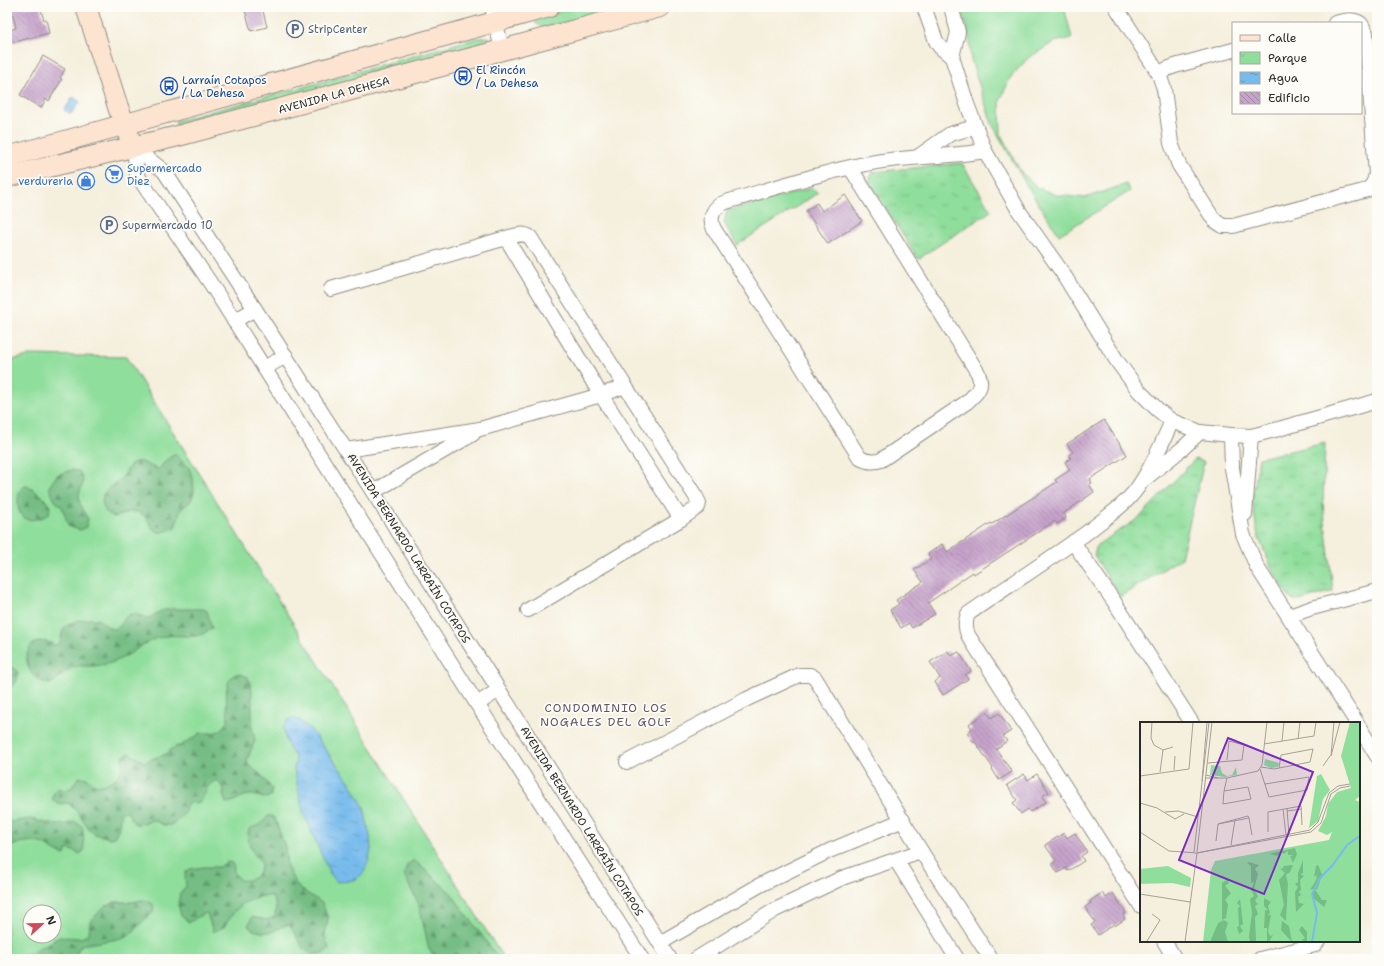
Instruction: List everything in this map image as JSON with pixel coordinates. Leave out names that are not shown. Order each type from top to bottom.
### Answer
[{"type":"street","name":"AVENIDA BERNARDO LARRAÍN COTAPOS","points":[[86,7],[118,107],[134,148],[138,175],[211,284],[477,704],[642,959]]},
{"type":"street","points":[[7,157],[125,124],[494,14],[549,7]]},
{"type":"street","name":"AVENIDA LA DEHESA","points":[[7,177],[134,148],[660,7]]},
{"type":"street","points":[[924,7],[936,41],[940,47],[952,57],[985,151],[1019,211],[1062,272],[1118,361],[1139,391],[1172,420],[1200,432],[1252,436],[1377,401]]},
{"type":"street","points":[[951,7],[958,32],[952,57]]},
{"type":"street","points":[[1116,7],[1159,74],[1164,90],[1171,143],[1179,165],[1214,220],[1223,226],[1233,226],[1367,190],[1373,184],[1376,175],[1366,33],[1362,27]]},
{"type":"street","points":[[494,14],[502,50]]},
{"type":"street","points":[[1339,22],[1354,20],[1357,22]]},
{"type":"street","points":[[1159,74],[1175,66],[1232,50]]},
{"type":"street","points":[[918,157],[950,134],[975,126]]},
{"type":"street","name":"AVENIDA BERNARDO LARRAÍN COTAPOS","points":[[134,148],[164,171],[286,356],[670,959]]},
{"type":"street","points":[[850,167],[974,367],[980,378],[981,384],[978,392],[967,402],[876,462],[860,458],[714,229],[711,221],[713,212],[720,204],[850,167],[918,157],[962,155],[985,151]]},
{"type":"street","points":[[331,289],[524,234],[530,238],[698,500],[698,507],[682,520],[528,610]]},
{"type":"street","points":[[506,238],[601,395],[682,520]]},
{"type":"street","points":[[234,321],[255,309]]},
{"type":"street","points":[[264,368],[286,356]]},
{"type":"street","points":[[346,450],[480,429],[601,395],[625,386]]},
{"type":"street","points":[[1140,904],[968,634],[966,620],[968,614],[1073,542],[1114,512],[1130,498],[1142,480],[1165,437],[1172,420]]},
{"type":"street","points":[[373,492],[480,429]]},
{"type":"street","points":[[1142,480],[1183,448],[1200,432]]},
{"type":"street","points":[[1231,435],[1232,468],[1243,534],[1257,567],[1355,722]]},
{"type":"street","points":[[1243,534],[1252,436]]},
{"type":"street","points":[[1073,542],[1115,603],[1191,722]]},
{"type":"street","points":[[1289,616],[1312,608],[1377,591]]},
{"type":"street","points":[[626,762],[746,699],[799,675],[810,675],[814,678],[921,851],[991,959]]},
{"type":"street","points":[[477,704],[499,690]]},
{"type":"street","points":[[1360,729],[1377,756]]},
{"type":"street","points":[[660,943],[760,885],[829,851],[903,820]]},
{"type":"street","points":[[696,959],[775,910],[842,878],[921,851]]},
{"type":"street","points":[[896,860],[957,959]]},
{"type":"street","points":[[1165,942],[1175,959]]},
{"type":"street","points":[[1260,959],[1315,945],[1317,942]]},
{"type":"green space","points":[[576,7],[622,7],[544,28],[535,23],[542,16]]},
{"type":"green space","points":[[961,7],[1064,7],[1072,38],[1054,42],[1028,58],[1010,78],[1000,101],[1001,135],[1021,172],[1037,187],[1056,195],[1085,198],[1126,184],[1130,191],[1059,235],[1027,186],[992,124],[971,60],[969,36]]},
{"type":"green space","points":[[489,37],[490,43],[482,48],[178,129],[175,121],[477,38]]},
{"type":"green space","points":[[962,163],[991,211],[918,259],[869,181],[873,172]]},
{"type":"green space","points":[[812,188],[818,193],[737,245],[724,223],[727,211]]},
{"type":"green space","points":[[32,355],[126,357],[504,959],[7,959],[7,361]]},
{"type":"green space","points":[[1325,443],[1323,504],[1333,591],[1299,601],[1290,599],[1271,567],[1258,536],[1252,502],[1259,458]]},
{"type":"green space","points":[[175,454],[189,468],[193,478],[194,492],[191,501],[181,509],[175,527],[166,531],[155,531],[147,519],[137,512],[131,512],[113,517],[106,512],[102,500],[105,492],[123,476],[131,464],[141,462],[159,469],[166,460]]},
{"type":"green space","points":[[1195,459],[1204,462],[1181,558],[1120,597],[1094,555],[1097,545],[1139,518]]},
{"type":"green space","points":[[71,470],[79,471],[83,479],[79,494],[79,501],[88,519],[86,527],[81,530],[69,527],[62,507],[55,501],[49,487],[57,475]]},
{"type":"green space","points":[[27,486],[41,495],[50,506],[49,514],[33,520],[20,514],[18,502],[20,492],[23,487]]},
{"type":"green space","points":[[171,609],[204,609],[207,611],[212,628],[206,632],[194,636],[169,636],[155,639],[113,662],[98,666],[79,666],[71,668],[50,684],[39,680],[32,674],[28,666],[28,651],[32,645],[39,642],[48,642],[55,645],[60,643],[64,628],[70,623],[80,620],[95,619],[101,621],[112,629],[115,629],[128,615],[135,614],[149,618],[161,611]]},
{"type":"green space","points":[[7,666],[14,668],[18,672],[16,682],[10,687],[7,687]]},
{"type":"green space","points":[[236,674],[241,674],[248,677],[252,690],[252,726],[255,741],[247,760],[248,764],[262,776],[272,789],[271,796],[263,798],[247,795],[232,802],[226,803],[223,795],[224,789],[217,780],[210,785],[199,803],[192,802],[186,806],[185,813],[173,824],[167,826],[152,820],[138,825],[134,823],[127,811],[124,811],[120,814],[119,826],[116,834],[114,837],[110,838],[95,834],[90,830],[79,814],[68,803],[60,804],[53,801],[53,795],[56,790],[60,788],[63,790],[71,788],[78,778],[87,778],[98,785],[112,781],[122,770],[122,757],[129,753],[144,762],[166,754],[174,747],[180,746],[201,733],[220,731],[228,722],[226,695],[228,682],[231,677]]},
{"type":"green space","points":[[268,816],[272,816],[275,819],[285,847],[287,867],[296,884],[299,888],[322,903],[328,918],[325,935],[329,949],[321,953],[314,955],[304,949],[289,925],[268,932],[260,932],[248,926],[252,917],[267,920],[275,917],[276,906],[272,896],[262,896],[244,903],[234,912],[224,927],[213,932],[207,913],[189,922],[181,916],[178,903],[180,894],[186,886],[186,872],[190,869],[219,867],[227,862],[232,863],[234,867],[233,872],[240,880],[252,879],[258,874],[261,867],[261,862],[254,854],[247,839],[249,829],[261,824]]},
{"type":"green space","points":[[7,818],[9,822],[30,819],[46,823],[65,824],[75,822],[82,826],[84,851],[80,854],[69,849],[66,851],[65,855],[56,852],[48,846],[35,842],[21,843],[7,848]]},
{"type":"green space","points":[[414,860],[451,893],[499,959],[434,958],[429,949],[419,905],[404,875],[407,865]]},
{"type":"green space","points":[[145,900],[153,904],[153,913],[127,936],[81,945],[74,959],[14,959],[47,944],[62,944],[62,937],[81,938],[89,934],[90,921],[104,907],[115,902]]},
{"type":"water","points":[[73,97],[80,102],[71,114],[64,110]]},
{"type":"water","points":[[293,718],[300,721],[310,729],[349,781],[364,807],[370,836],[371,850],[364,872],[357,879],[337,882],[329,872],[303,812],[294,769],[295,759],[288,746],[283,728],[288,720]]},
{"type":"building","points":[[11,7],[40,7],[44,20],[46,19],[49,33],[7,44],[7,31],[16,28]]},
{"type":"building","points":[[244,7],[262,7],[267,27],[251,31]]},
{"type":"building","points":[[43,56],[65,69],[60,78],[62,79],[49,101],[46,99],[41,108],[20,95]]},
{"type":"building","points":[[845,195],[862,221],[828,244],[806,211],[817,203],[822,211]]},
{"type":"building","points":[[1104,420],[1127,455],[1090,479],[1092,483],[1089,484],[1094,492],[1064,513],[1066,518],[1057,524],[1055,521],[974,574],[973,572],[928,603],[935,614],[912,628],[909,623],[901,628],[890,610],[899,604],[896,600],[923,582],[914,570],[931,559],[928,554],[942,544],[947,552],[1057,482],[1055,480],[1070,470],[1065,462],[1071,458],[1069,455],[1073,452],[1067,444]]},
{"type":"building","points":[[948,651],[951,656],[959,652],[971,671],[965,675],[968,679],[943,695],[935,682],[940,678],[930,662]]},
{"type":"building","points":[[987,712],[991,718],[999,713],[1011,731],[1003,736],[1007,741],[996,749],[1012,772],[999,780],[992,769],[993,768],[967,733],[972,729],[969,724]]},
{"type":"building","points":[[1024,774],[1028,780],[1037,774],[1049,792],[1042,796],[1046,802],[1030,812],[1028,809],[1021,814],[1013,803],[1017,800],[1007,785]]},
{"type":"building","points":[[1064,833],[1067,838],[1075,833],[1087,852],[1081,856],[1084,861],[1068,871],[1066,868],[1058,873],[1052,864],[1056,861],[1045,845]]},
{"type":"building","points":[[1102,893],[1106,898],[1113,893],[1126,913],[1123,915],[1125,919],[1115,926],[1114,924],[1098,935],[1091,925],[1095,922],[1085,907],[1091,903],[1090,901]]},
{"type":"place","name":"StripCenter","points":[[295,29]]},
{"type":"place","name":"El Rincón / La Dehesa","points":[[463,76]]},
{"type":"place","name":"Larraín Cotapos / La Dehesa","points":[[169,86]]},
{"type":"place","name":"Supermercado Diez","points":[[114,174]]},
{"type":"place","name":"verdureria","points":[[86,181]]},
{"type":"place","name":"Supermercado 10","points":[[109,225]]},
{"type":"district","name":"CONDOMINIO LOS NOGALES DEL GOLF","points":[[606,715]]}]
